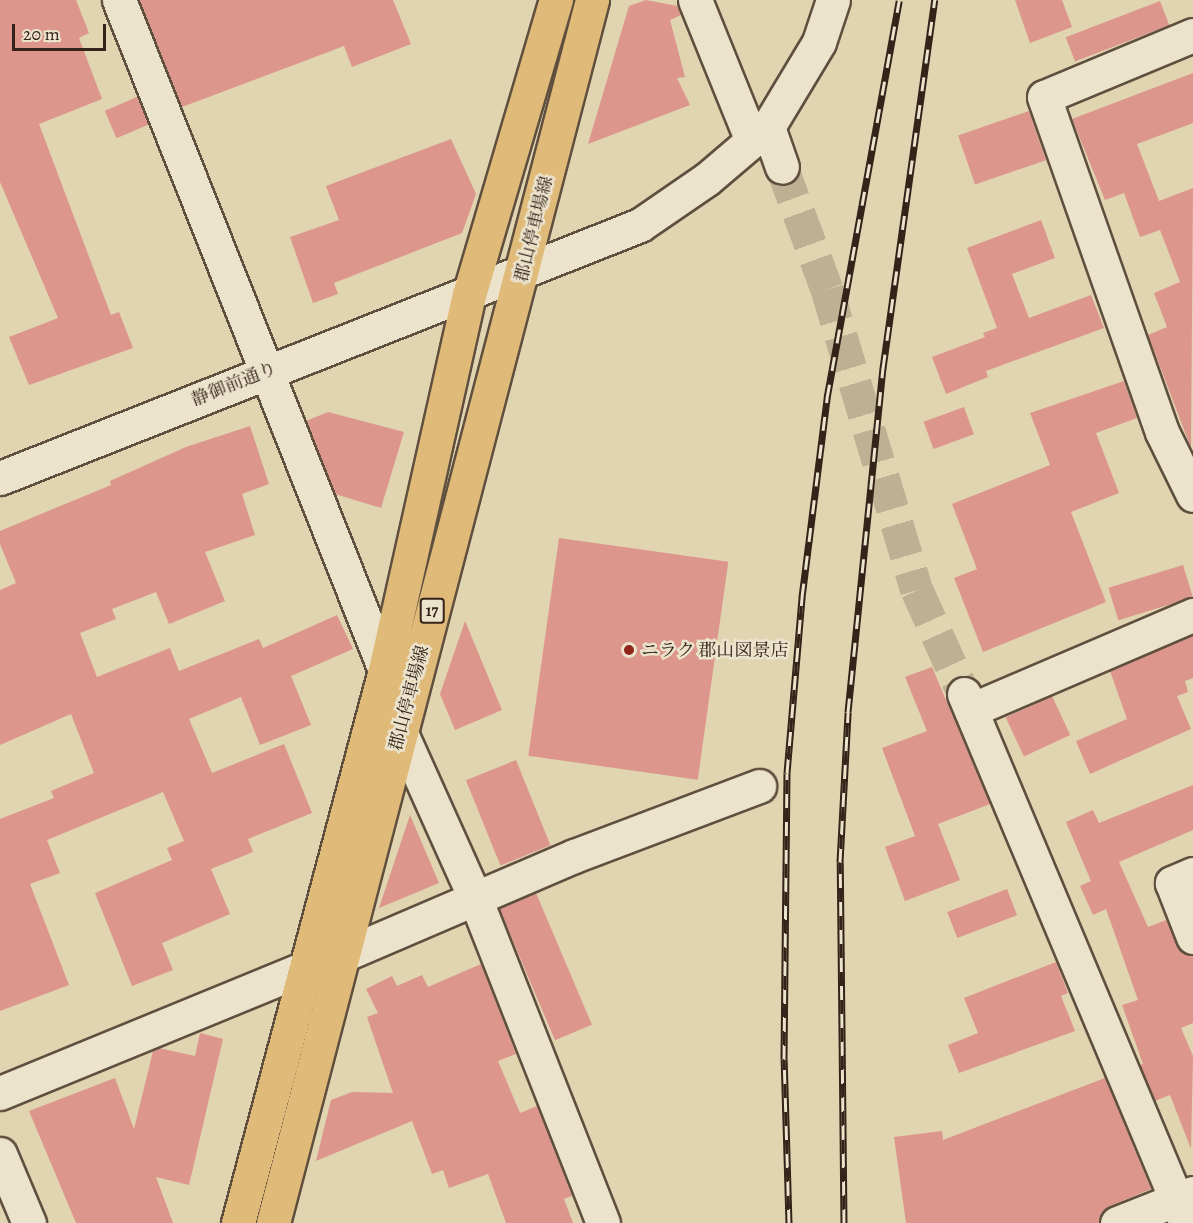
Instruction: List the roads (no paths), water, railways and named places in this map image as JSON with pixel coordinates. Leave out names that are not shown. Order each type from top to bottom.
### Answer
[{"type":"main road","name":"郡山停車場線","points":[[238,1223],[385,670],[469,295],[556,0]]},
{"type":"main road","name":"郡山停車場線","points":[[273,1223],[400,731],[523,274],[592,0]]},
{"type":"street","points":[[119,0],[385,670]]},
{"type":"street","points":[[695,0],[760,134],[782,167]]},
{"type":"street","name":"静御前通り","points":[[0,478],[266,371],[523,274],[640,225],[681,199],[760,134],[819,42],[833,0]]},
{"type":"street","points":[[1193,35],[1044,97],[1162,432],[1193,495]]},
{"type":"street","points":[[1117,1223],[1185,1205],[967,702],[1193,615]]},
{"type":"street","points":[[400,731],[475,898],[603,1223]]},
{"type":"street","points":[[343,956],[574,856],[759,786]]},
{"type":"street","points":[[1193,874],[1172,883],[1193,937]]},
{"type":"street","points":[[0,1093],[305,968]]},
{"type":"street","points":[[0,1154],[29,1223]]},
{"type":"tunnel","points":[[782,167],[827,289],[917,590],[964,694]]},
{"type":"railway","points":[[789,1223],[784,1059],[787,773],[802,597],[827,398],[899,0]]},
{"type":"railway","points":[[844,1223],[840,862],[848,712],[883,368],[935,0]]},
{"type":"place","name":"ニラク 郡山図景店","points":[[629,650]]}]
